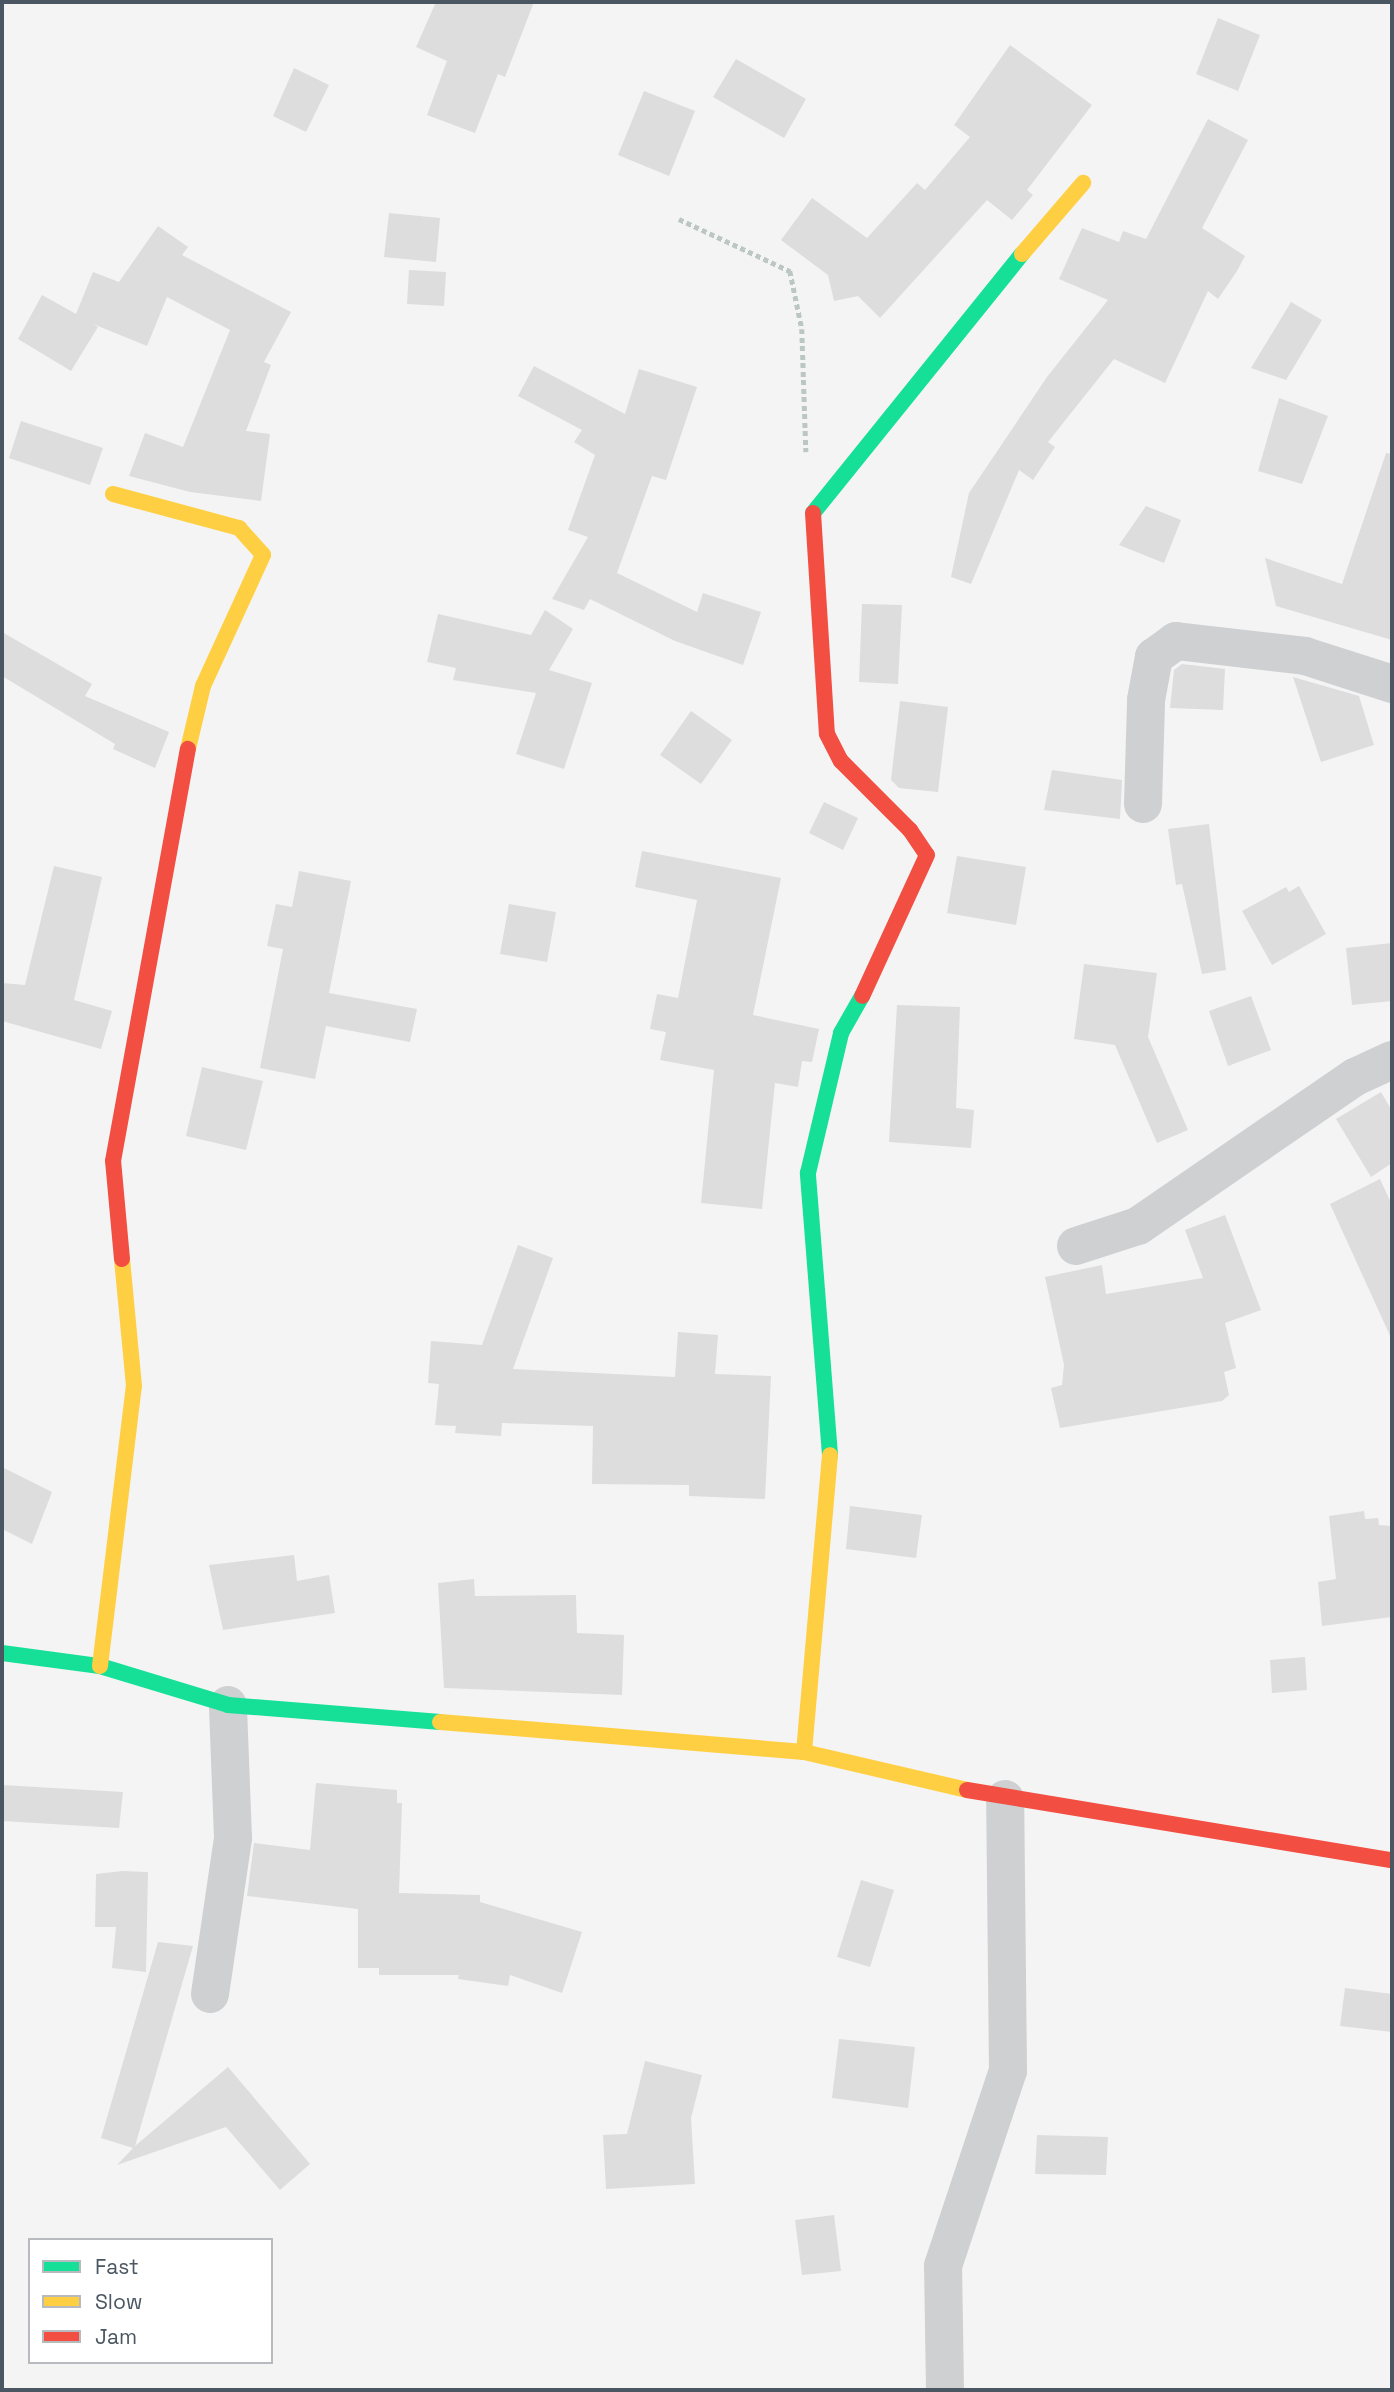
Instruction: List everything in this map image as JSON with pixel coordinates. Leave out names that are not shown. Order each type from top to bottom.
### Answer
[{"type":"street","points":[[804,1752],[831,1472],[808,1173],[841,1033],[886,952],[927,855],[910,830],[841,761],[827,734],[811,516],[989,292],[1083,183]]},
{"type":"street","points":[[100,1666],[134,1386],[113,1161],[172,815],[202,686],[262,555],[239,528],[113,495]]},
{"type":"street","points":[[1143,804],[1146,700],[1154,657],[1176,641],[1305,656],[1392,684]]},
{"type":"street","points":[[1076,1246],[1138,1226],[1355,1077],[1392,1060]]},
{"type":"street","points":[[2,1653],[100,1666],[228,1705],[804,1752],[1005,1799],[1392,1860]]},
{"type":"street","points":[[210,1994],[233,1838],[228,1705]]},
{"type":"street","points":[[945,2390],[943,2266],[1008,2071],[1005,1799]]},
{"type":"path","points":[[679,219],[790,271],[802,328],[811,516]]},
{"type":"building","points":[[436,2],[534,2],[505,77],[498,74],[475,133],[427,115],[447,61],[416,47]]},
{"type":"building","points":[[1218,18],[1260,35],[1238,91],[1196,74]]},
{"type":"building","points":[[1010,45],[1092,105],[1027,190],[1033,195],[1012,220],[987,200],[880,318],[858,296],[834,301],[828,275],[781,240],[812,198],[867,238],[917,183],[925,190],[970,137],[954,125]]},
{"type":"building","points":[[736,59],[806,99],[784,138],[713,97]]},
{"type":"building","points":[[294,68],[329,85],[306,132],[273,116]]},
{"type":"building","points":[[644,91],[695,111],[669,176],[618,155]]},
{"type":"building","points":[[1208,119],[1248,140],[1202,228],[1245,256],[1237,271],[1218,299],[1208,291],[1165,383],[1114,359],[1048,442],[1055,447],[1033,480],[1019,470],[971,584],[951,577],[969,493],[1047,377],[1108,300],[1059,279],[1082,228],[1119,242],[1123,231],[1146,239]]},
{"type":"building","points":[[389,213],[440,218],[436,262],[384,257]]},
{"type":"building","points":[[158,226],[188,247],[182,255],[291,312],[264,362],[271,365],[246,431],[270,434],[261,501],[190,492],[129,476],[145,433],[183,447],[230,330],[167,297],[147,346],[93,324],[98,327],[71,371],[18,339],[42,295],[76,314],[93,272],[119,282]]},
{"type":"building","points":[[409,270],[446,272],[444,306],[407,304]]},
{"type":"building","points":[[1291,302],[1322,320],[1286,380],[1251,368]]},
{"type":"building","points":[[534,366],[625,414],[639,369],[697,387],[666,480],[652,476],[617,573],[697,612],[703,593],[761,612],[743,665],[675,641],[590,599],[584,610],[552,599],[588,537],[568,530],[595,455],[574,442],[582,430],[518,396]]},
{"type":"building","points":[[1279,398],[1328,416],[1302,484],[1258,471]]},
{"type":"building","points":[[21,421],[103,448],[90,485],[9,458]]},
{"type":"building","points":[[1386,453],[1392,454],[1392,640],[1276,606],[1265,558],[1342,584]]},
{"type":"building","points":[[1146,506],[1181,520],[1164,563],[1119,545]]},
{"type":"building","points":[[862,604],[902,605],[898,684],[859,682]]},
{"type":"building","points":[[545,610],[573,629],[549,670],[592,683],[564,769],[516,754],[536,693],[453,680],[456,668],[427,662],[438,614],[531,635]]},
{"type":"building","points":[[2,632],[92,684],[85,696],[169,732],[155,768],[113,749],[115,744],[2,676]]},
{"type":"building","points":[[1182,664],[1225,669],[1223,710],[1170,708],[1174,670]]},
{"type":"building","points":[[1293,677],[1359,696],[1374,745],[1321,762]]},
{"type":"building","points":[[900,701],[948,707],[938,792],[899,788],[891,780]]},
{"type":"building","points":[[691,711],[732,740],[701,784],[660,755]]},
{"type":"building","points":[[1052,770],[1122,780],[1120,819],[1044,810]]},
{"type":"building","points":[[824,802],[858,818],[843,850],[809,833]]},
{"type":"building","points":[[1209,824],[1226,970],[1202,974],[1182,884],[1176,885],[1168,829]]},
{"type":"building","points":[[642,851],[781,878],[753,1015],[819,1029],[812,1062],[802,1061],[798,1087],[775,1083],[762,1209],[701,1203],[714,1070],[660,1060],[666,1032],[650,1029],[657,994],[678,998],[697,900],[635,887]]},
{"type":"building","points":[[957,856],[1026,867],[1016,925],[947,913]]},
{"type":"building","points":[[54,866],[102,877],[74,1000],[112,1011],[101,1049],[2,1021],[2,983],[25,985]]},
{"type":"building","points":[[299,871],[351,881],[329,993],[417,1009],[410,1042],[326,1026],[315,1079],[260,1068],[283,949],[267,946],[276,904],[292,907]]},
{"type":"building","points":[[1299,886],[1326,934],[1272,965],[1242,911],[1286,887],[1289,892]]},
{"type":"building","points":[[509,904],[556,912],[547,962],[500,954]]},
{"type":"building","points":[[1392,943],[1392,1001],[1352,1005],[1346,948]]},
{"type":"building","points":[[1084,964],[1157,973],[1148,1037],[1188,1130],[1157,1143],[1115,1045],[1074,1039]]},
{"type":"building","points":[[1251,996],[1271,1050],[1228,1066],[1209,1011]]},
{"type":"building","points":[[897,1005],[960,1007],[956,1108],[974,1110],[971,1148],[889,1142]]},
{"type":"building","points":[[202,1067],[263,1081],[246,1150],[186,1136]]},
{"type":"building","points":[[1381,1092],[1392,1111],[1392,1163],[1371,1177],[1336,1119]]},
{"type":"building","points":[[1380,1179],[1392,1205],[1392,1340],[1330,1204]]},
{"type":"building","points":[[1225,1215],[1261,1310],[1225,1323],[1236,1368],[1224,1372],[1229,1395],[1222,1401],[1060,1428],[1051,1388],[1062,1385],[1064,1365],[1045,1277],[1102,1265],[1106,1294],[1203,1278],[1185,1230]]},
{"type":"building","points":[[518,1245],[553,1258],[513,1369],[675,1377],[678,1332],[718,1335],[715,1374],[771,1376],[765,1499],[689,1496],[689,1485],[592,1484],[593,1426],[502,1423],[501,1436],[455,1433],[456,1426],[435,1425],[439,1384],[428,1383],[431,1341],[482,1345]]},
{"type":"building","points":[[2,1467],[52,1492],[32,1544],[2,1529]]},
{"type":"building","points":[[850,1506],[922,1515],[916,1558],[846,1549]]},
{"type":"building","points":[[1364,1511],[1365,1519],[1378,1518],[1379,1525],[1392,1526],[1392,1617],[1322,1626],[1318,1582],[1336,1579],[1329,1516]]},
{"type":"building","points":[[294,1555],[297,1581],[329,1575],[335,1613],[223,1630],[209,1565]]},
{"type":"building","points":[[474,1579],[475,1596],[576,1595],[577,1633],[624,1635],[622,1695],[444,1688],[438,1583]]},
{"type":"building","points":[[1305,1657],[1307,1690],[1272,1693],[1270,1660]]},
{"type":"building","points":[[316,1783],[397,1790],[397,1803],[402,1803],[399,1893],[480,1895],[480,1902],[582,1932],[562,1993],[510,1975],[508,1986],[458,1979],[459,1975],[379,1975],[379,1968],[358,1968],[358,1909],[247,1896],[254,1843],[310,1850]]},
{"type":"building","points":[[2,1785],[123,1792],[119,1828],[2,1821]]},
{"type":"building","points":[[148,1872],[146,1972],[112,1968],[116,1927],[95,1927],[96,1874]]},
{"type":"building","points":[[861,1880],[894,1890],[870,1967],[837,1957]]},
{"type":"building","points":[[158,1942],[193,1946],[135,2146],[228,2067],[310,2164],[280,2190],[226,2127],[117,2165],[133,2148],[101,2138]]},
{"type":"building","points":[[1345,1988],[1392,1994],[1392,2032],[1340,2026]]},
{"type":"building","points":[[839,2039],[915,2047],[908,2108],[832,2098]]},
{"type":"building","points":[[645,2061],[702,2075],[691,2118],[695,2184],[606,2189],[603,2135],[627,2134]]},
{"type":"building","points":[[1037,2135],[1108,2137],[1106,2175],[1035,2174]]},
{"type":"building","points":[[834,2215],[841,2271],[802,2275],[795,2220]]},
{"type":"traffic: fast","points":[[813,513],[1022,254]]},
{"type":"traffic: fast","points":[[830,1455],[808,1173],[841,1033],[862,996]]},
{"type":"traffic: fast","points":[[2,1653],[100,1666],[228,1705],[440,1722]]},
{"type":"traffic: slow","points":[[1022,254],[1083,183]]},
{"type":"traffic: slow","points":[[113,494],[239,528],[263,555],[203,686],[188,749]]},
{"type":"traffic: slow","points":[[100,1666],[134,1386],[122,1259]]},
{"type":"traffic: slow","points":[[804,1752],[830,1455]]},
{"type":"traffic: slow","points":[[440,1722],[804,1752],[967,1790]]},
{"type":"traffic: jam","points":[[813,513],[827,734],[841,761],[910,830],[927,855],[862,996]]},
{"type":"traffic: jam","points":[[122,1259],[113,1161],[188,749]]},
{"type":"traffic: jam","points":[[967,1790],[1392,1860]]}]
